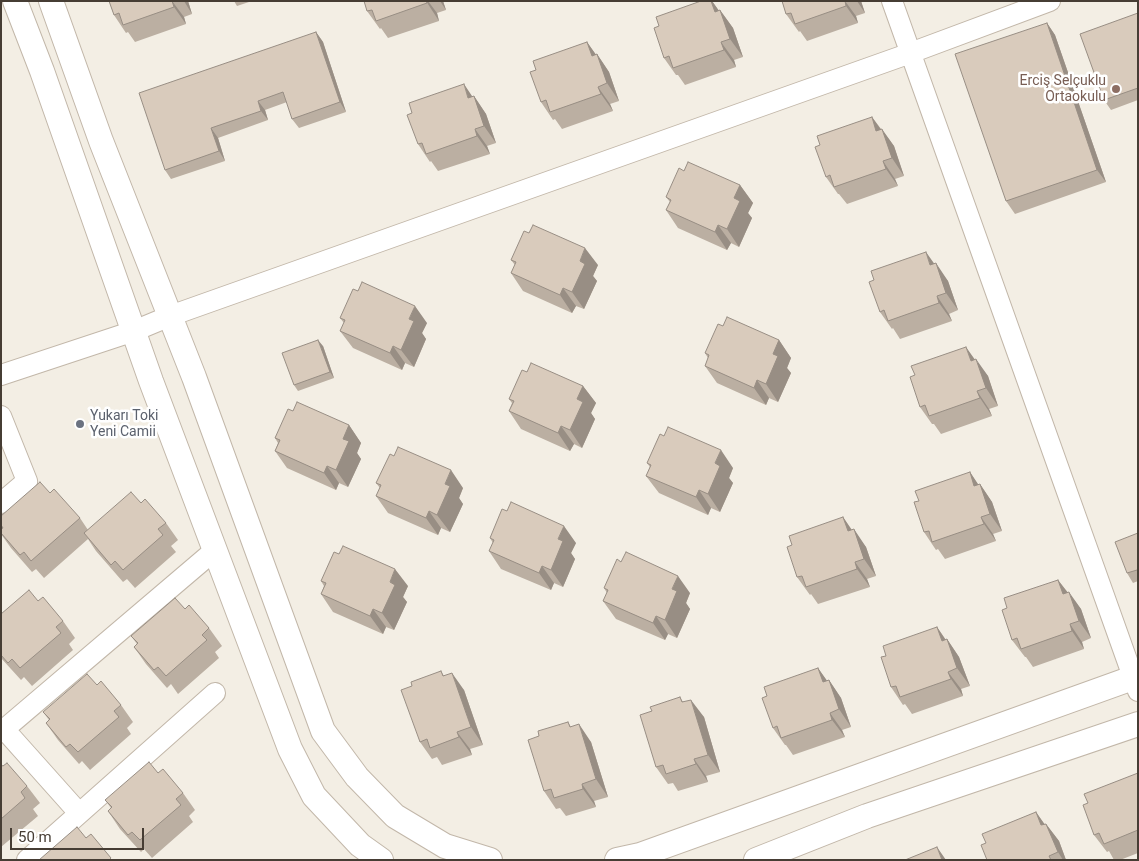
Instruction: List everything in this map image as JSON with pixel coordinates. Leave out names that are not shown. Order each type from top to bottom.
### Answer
[{"type":"street","points":[[15,1],[42,71],[134,330],[290,749],[314,796],[360,845],[381,860]]},
{"type":"street","points":[[50,1],[101,141],[170,316],[324,731],[357,777],[395,816],[445,846],[490,860]]},
{"type":"street","points":[[618,860],[659,849],[1136,681],[892,1]]},
{"type":"street","points":[[1,376],[1050,1]]},
{"type":"street","points":[[1,416],[27,481],[1,503]]},
{"type":"street","points":[[79,813],[3,731],[215,550]]},
{"type":"street","points":[[26,860],[215,693]]},
{"type":"street","points":[[756,860],[867,816],[1138,724]]},
{"type":"building","points":[[109,1],[172,1],[174,7],[123,25],[119,13],[114,15]]},
{"type":"building","points":[[364,1],[426,1],[427,3],[376,21],[372,10],[367,11]]},
{"type":"building","points":[[701,1],[711,1],[715,12],[720,10],[730,39],[721,42],[724,50],[673,68],[669,56],[664,58],[654,28],[659,26],[656,17]]},
{"type":"building","points":[[782,1],[845,1],[846,6],[795,24],[791,13],[786,14]]},
{"type":"building","points":[[1138,13],[1138,88],[1104,100],[1080,34]]},
{"type":"building","points":[[1047,23],[1097,170],[1006,201],[955,54]]},
{"type":"building","points":[[316,32],[340,102],[292,119],[283,92],[258,101],[261,111],[211,128],[219,151],[165,170],[139,93]]},
{"type":"building","points":[[587,42],[592,56],[597,54],[607,83],[598,87],[601,94],[550,112],[546,100],[541,102],[530,72],[536,70],[533,61]]},
{"type":"building","points":[[464,84],[468,98],[474,96],[484,126],[475,129],[477,136],[426,154],[422,143],[418,144],[407,115],[412,113],[409,103]]},
{"type":"building","points":[[872,117],[876,131],[882,129],[892,158],[883,161],[886,169],[834,187],[830,175],[826,177],[815,147],[820,145],[817,136]]},
{"type":"building","points":[[688,162],[740,185],[734,198],[740,201],[727,229],[718,225],[715,232],[666,210],[671,200],[666,197],[679,168],[684,171]]},
{"type":"building","points":[[533,225],[585,248],[580,261],[585,264],[572,292],[563,288],[560,295],[511,273],[516,262],[511,260],[524,231],[529,233]]},
{"type":"building","points":[[926,252],[930,265],[936,263],[946,293],[937,296],[939,303],[888,321],[884,310],[880,312],[869,282],[874,280],[871,271]]},
{"type":"building","points":[[362,282],[415,306],[409,319],[414,321],[401,350],[393,346],[390,353],[340,331],[345,320],[340,318],[353,289],[358,291]]},
{"type":"building","points":[[727,317],[779,340],[773,354],[778,356],[766,384],[757,380],[754,388],[705,366],[709,355],[705,353],[718,324],[723,326]]},
{"type":"building","points":[[318,340],[330,372],[294,385],[282,353]]},
{"type":"building","points":[[966,347],[971,361],[976,359],[986,388],[977,391],[980,398],[929,416],[925,405],[920,407],[910,377],[915,375],[911,366]]},
{"type":"building","points":[[531,363],[583,386],[577,399],[583,402],[570,430],[561,426],[558,433],[509,411],[514,401],[509,399],[522,370],[527,372]]},
{"type":"building","points":[[297,402],[349,425],[343,439],[349,441],[336,470],[327,466],[324,473],[275,451],[280,440],[275,438],[288,409],[293,411]]},
{"type":"building","points":[[668,427],[721,450],[715,463],[720,466],[708,494],[699,490],[696,497],[646,476],[651,465],[647,463],[660,434],[664,436]]},
{"type":"building","points":[[398,447],[451,470],[445,484],[450,486],[437,515],[429,511],[426,518],[376,496],[381,485],[376,483],[390,454],[394,456]]},
{"type":"building","points":[[970,472],[974,486],[980,484],[990,514],[981,517],[984,524],[932,542],[929,531],[924,532],[914,502],[919,501],[915,491]]},
{"type":"building","points":[[40,482],[50,493],[54,489],[80,518],[31,561],[24,552],[20,555],[1,533],[3,528],[1,516]]},
{"type":"building","points":[[131,492],[141,503],[145,499],[166,523],[158,529],[163,535],[123,570],[115,561],[111,565],[84,533]]},
{"type":"building","points":[[511,502],[564,526],[558,539],[563,541],[551,570],[542,566],[539,573],[489,551],[494,540],[490,538],[502,509],[507,511]]},
{"type":"building","points":[[843,517],[848,531],[854,529],[864,559],[855,562],[857,569],[806,587],[802,576],[797,577],[787,547],[792,545],[789,536]]},
{"type":"building","points":[[1138,533],[1138,571],[1127,573],[1115,542]]},
{"type":"building","points":[[343,546],[395,569],[390,582],[395,585],[382,613],[373,609],[370,616],[321,594],[326,583],[321,581],[334,552],[339,554]]},
{"type":"building","points":[[626,552],[678,576],[672,589],[677,591],[665,620],[656,616],[653,623],[603,601],[608,590],[604,588],[617,559],[621,562]]},
{"type":"building","points":[[1058,580],[1063,594],[1069,592],[1079,621],[1070,624],[1072,631],[1021,649],[1017,638],[1012,640],[1002,610],[1007,608],[1004,598]]},
{"type":"building","points":[[29,590],[38,601],[43,597],[63,621],[56,627],[61,633],[20,668],[12,659],[8,663],[1,655],[1,614]]},
{"type":"building","points":[[175,598],[185,609],[189,605],[209,628],[202,635],[207,640],[166,676],[158,667],[154,670],[134,647],[138,643],[131,636]]},
{"type":"building","points":[[937,627],[942,641],[947,639],[957,668],[948,672],[951,679],[900,697],[896,686],[891,687],[881,657],[886,656],[883,646]]},
{"type":"building","points":[[818,668],[823,682],[829,680],[839,709],[830,713],[832,720],[781,738],[777,726],[773,728],[762,698],[767,696],[764,687]]},
{"type":"building","points":[[441,671],[443,676],[452,673],[471,727],[457,732],[459,737],[430,748],[427,739],[420,742],[401,690],[412,686],[411,682]]},
{"type":"building","points":[[87,674],[97,685],[101,681],[121,705],[114,711],[119,717],[78,752],[70,744],[66,747],[46,723],[50,719],[43,712]]},
{"type":"building","points":[[680,697],[682,702],[691,700],[708,755],[694,759],[696,764],[666,774],[663,765],[656,767],[640,715],[652,711],[650,707]]},
{"type":"building","points":[[568,722],[570,727],[579,724],[596,779],[582,784],[583,789],[554,798],[551,789],[544,791],[528,740],[539,736],[538,731]]},
{"type":"building","points":[[149,762],[158,773],[163,769],[183,793],[176,799],[181,805],[140,840],[132,832],[128,835],[108,811],[112,807],[105,800]]},
{"type":"building","points":[[7,763],[27,786],[21,792],[25,798],[1,819],[1,765],[3,766]]},
{"type":"building","points":[[1138,773],[1138,830],[1104,844],[1099,833],[1094,835],[1083,805],[1088,803],[1084,794]]},
{"type":"building","points":[[1036,812],[1041,825],[1046,824],[1058,852],[1049,856],[1051,860],[987,860],[981,845],[986,843],[982,834]]},
{"type":"building","points":[[77,827],[86,838],[91,834],[111,858],[109,860],[39,860]]},
{"type":"building","points":[[937,847],[942,860],[905,860]]},
{"type":"place","name":"Erciş Selçuklu Ortaokulu","points":[[1116,89]]},
{"type":"place","name":"Yukarı Toki Yeni Camii","points":[[80,424]]}]
